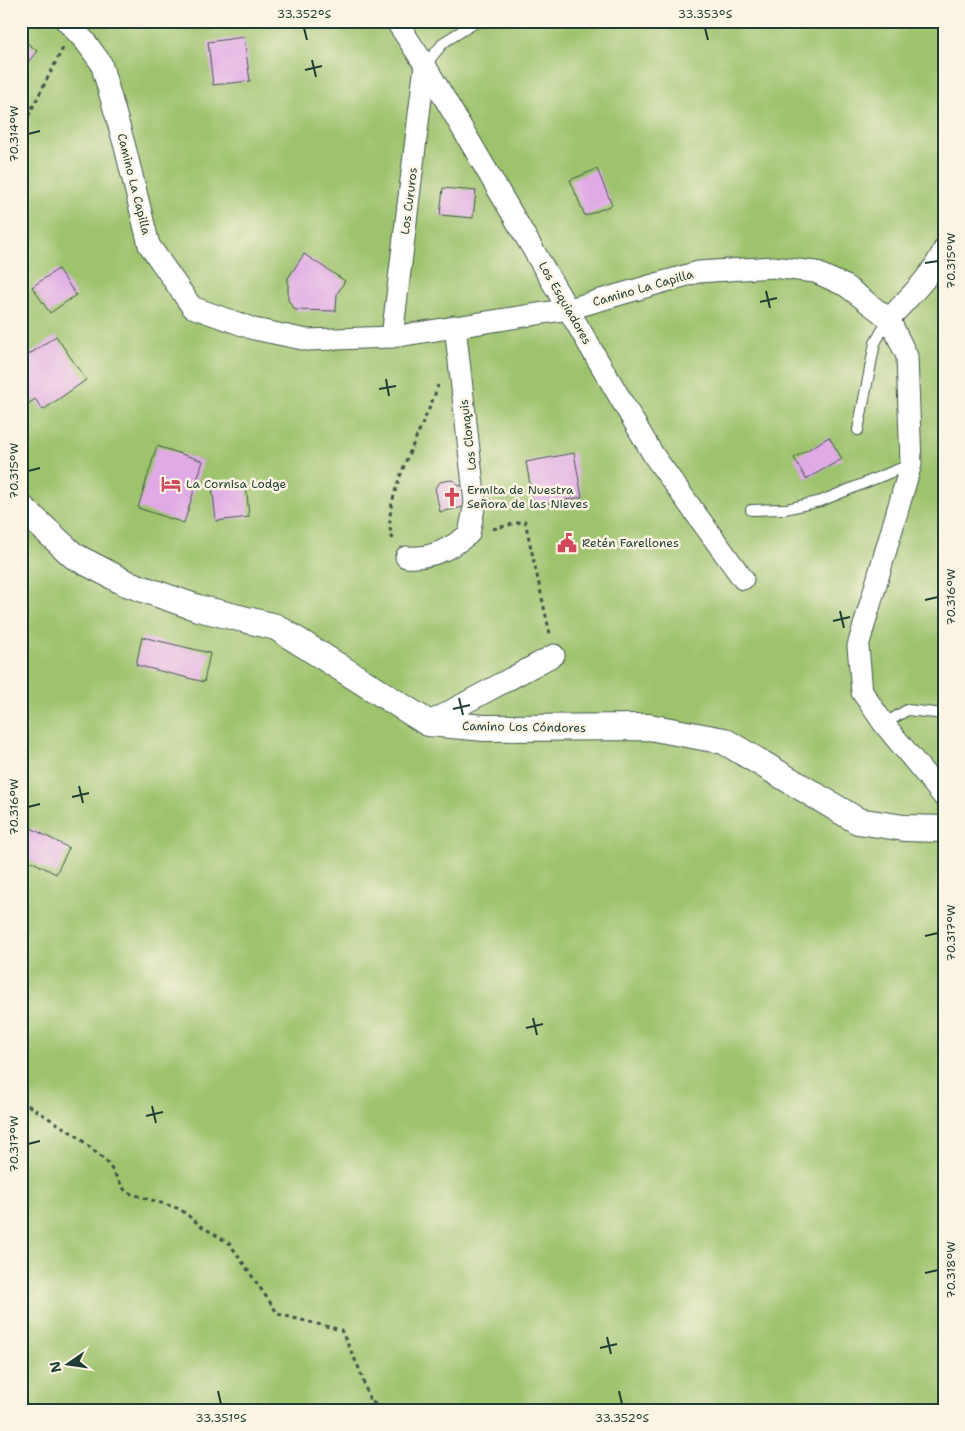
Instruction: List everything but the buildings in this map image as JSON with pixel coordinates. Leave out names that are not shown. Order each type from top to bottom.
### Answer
[{"type":"street","name":"Los Esquiadores","points":[[396,21],[425,66],[654,456],[743,579]]},
{"type":"street","name":"Camino La Capilla","points":[[70,25],[101,63],[125,147],[149,245],[192,307],[254,329],[307,340],[392,337],[569,309],[698,272],[773,267],[815,272],[846,286],[889,320],[907,356],[911,464],[858,646],[862,692],[884,724],[943,796]]},
{"type":"street","name":"Los Cururos","points":[[392,337],[425,66]]},
{"type":"street","points":[[889,320],[915,291],[940,258],[944,249]]},
{"type":"street","name":"Los Clonquis","points":[[455,326],[475,503],[469,534]]},
{"type":"street","name":"Camino Los Cóndores","points":[[21,507],[74,556],[126,583],[153,593],[198,608],[276,627],[428,723],[485,728],[649,727],[724,741],[858,821],[904,828],[944,828]]},
{"type":"street","points":[[406,557],[420,558],[432,556],[454,546],[469,534]]},
{"type":"street","points":[[428,723],[554,654]]},
{"type":"lane","points":[[425,66],[444,42],[478,21]]},
{"type":"lane","points":[[858,430],[875,343],[889,320]]},
{"type":"lane","points":[[751,510],[786,510],[821,501],[911,464]]},
{"type":"lane","points":[[884,724],[907,710],[944,714]]},
{"type":"path","points":[[21,130],[34,108],[70,25]]},
{"type":"path","points":[[406,557],[397,549],[390,533],[389,514],[398,484],[440,380]]},
{"type":"path","points":[[469,534],[525,521],[554,654]]},
{"type":"path","points":[[21,1101],[78,1136],[107,1162],[126,1192],[180,1208],[201,1226],[230,1244],[278,1314],[340,1330],[358,1366],[370,1401],[388,1410]]},
{"type":"green space","points":[[21,21],[944,21],[944,1410],[21,1410]]},
{"type":"place","name":"La Cornisa Lodge","points":[[171,484]]},
{"type":"place","name":"Ermita de Nuestra Señora de las Nieves","points":[[452,497]]},
{"type":"place","name":"Retén Farellones","points":[[567,543]]}]
